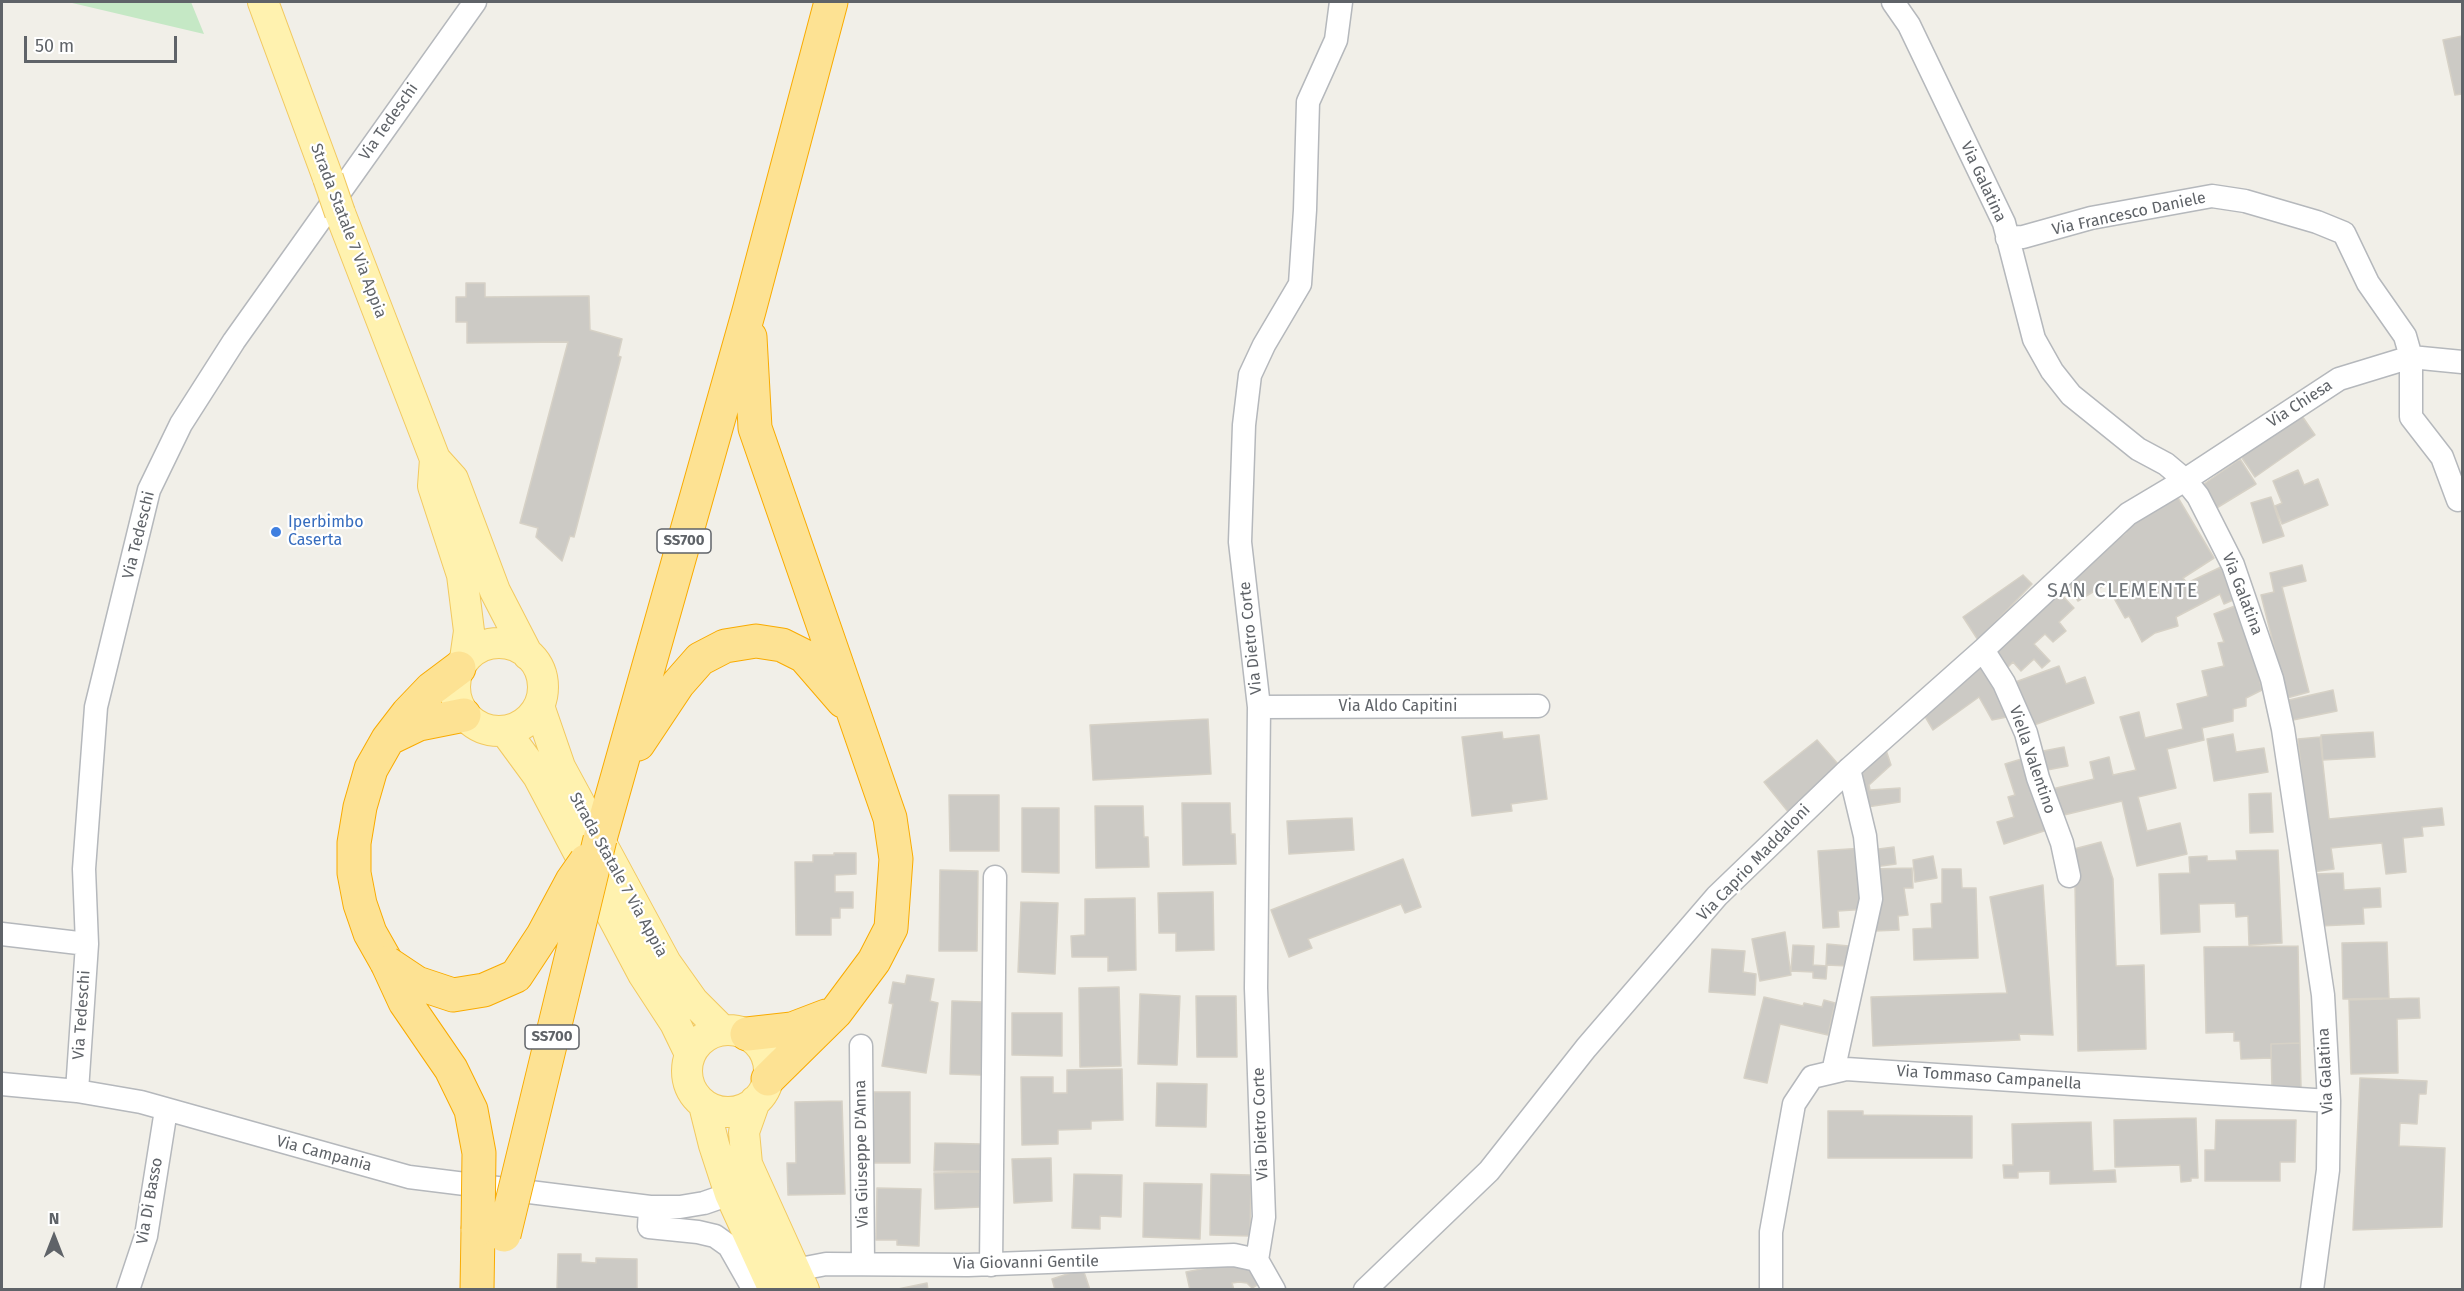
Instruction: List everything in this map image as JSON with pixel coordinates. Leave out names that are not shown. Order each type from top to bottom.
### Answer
[{"type":"highway","name":"SS700","points":[[491,1232],[749,311],[831,2]]},
{"type":"highway","points":[[749,311],[755,428],[854,713]]},
{"type":"highway","name":"SS700","points":[[620,772],[678,684],[700,659],[725,646],[756,641],[782,645],[804,656],[854,713],[890,818],[896,859],[891,928],[858,986],[836,1012],[792,1053],[762,1090]]},
{"type":"highway","points":[[388,739],[431,689],[462,664]]},
{"type":"highway","points":[[388,739],[419,724],[464,715]]},
{"type":"highway","name":"SS700","points":[[388,739],[371,770],[360,807],[354,843],[354,873],[360,904],[370,933],[405,1002],[452,1069],[471,1110],[491,1232],[490,1290]]},
{"type":"highway","name":"SS700","points":[[387,963],[417,983],[453,995],[484,990],[516,976],[543,935],[572,881],[600,839]]},
{"type":"highway","name":"SS700","points":[[735,1032],[792,1029],[836,1012]]},
{"type":"highway","points":[[477,1290],[491,1232]]},
{"type":"main road","name":"Strada Statale 7 Via Appia","points":[[263,2],[340,213],[435,459],[453,480],[495,591],[528,654],[537,665],[542,678],[543,692],[539,706],[560,767],[666,963],[693,1002],[735,1032],[756,1040],[767,1058],[762,1090]]},
{"type":"main road","name":"Strada Statale 7 Via Appia","points":[[435,459],[433,486],[462,575],[469,631],[462,664],[455,680],[458,705],[464,715]]},
{"type":"main road","points":[[462,664],[473,651],[495,643],[507,644],[528,654]]},
{"type":"main road","points":[[464,715],[476,725],[490,731],[505,731],[525,723],[539,706]]},
{"type":"main road","name":"Strada Statale 7 Via Appia","points":[[505,731],[538,776],[643,974],[675,1023],[690,1054],[686,1068],[688,1082],[694,1095],[704,1105],[730,1194],[791,1283]]},
{"type":"main road","points":[[690,1054],[698,1042],[709,1034],[735,1032]]},
{"type":"main road","points":[[704,1105],[730,1112],[744,1109],[762,1090]]},
{"type":"main road","points":[[762,1090],[744,1132],[747,1164],[791,1283]]},
{"type":"street","name":"Via Tedeschi","points":[[76,1091],[87,944],[84,869],[96,707],[149,490],[181,424],[234,341],[475,2]]},
{"type":"street","name":"Via Dietro Corte","points":[[1257,1260],[1264,1217],[1256,988],[1259,707],[1240,542],[1244,425],[1250,375],[1264,345],[1300,284],[1308,102],[1336,40],[1341,2]]},
{"type":"street","name":"Via Galatina","points":[[1893,2],[1909,25],[2004,223],[2034,339],[2052,371],[2071,395],[2138,449],[2166,464],[2185,480],[2198,496],[2233,566],[2272,679],[2283,729],[2317,949],[2329,1101],[2328,1170],[2312,1290]]},
{"type":"street","name":"Via Francesco Daniele","points":[[2007,238],[2023,237],[2091,218],[2212,196],[2245,201],[2307,219],[2344,233],[2368,283],[2405,336],[2411,357],[2411,417],[2442,457],[2458,500]]},
{"type":"street","name":"Via Chiesa","points":[[2185,480],[2339,379],[2411,357],[2463,363]]},
{"type":"street","name":"Via Caprio Maddaloni","points":[[1365,1290],[1489,1171],[1586,1048],[1717,896],[1770,843],[1983,650],[2128,514],[2185,480]]},
{"type":"street","name":"Viella Valentino","points":[[1983,650],[2004,683],[2026,733],[2038,778],[2062,843],[2069,876]]},
{"type":"street","name":"Via Aldo Capitini","points":[[1259,707],[1538,706]]},
{"type":"street","points":[[1833,1072],[1871,899],[1865,836],[1849,769]]},
{"type":"street","points":[[991,1264],[995,877]]},
{"type":"street","points":[[2,934],[87,944]]},
{"type":"street","name":"Via Giuseppe D'Anna","points":[[861,1046],[863,1263]]},
{"type":"street","name":"Via Tommaso Campanella","points":[[1771,1290],[1771,1232],[1794,1104],[1812,1077],[1846,1069],[2329,1101]]},
{"type":"street","name":"Via Campania","points":[[2,1084],[76,1091],[141,1102],[409,1177],[650,1207],[680,1207],[704,1203],[730,1194]]},
{"type":"street","name":"Via Di Basso","points":[[128,1290],[146,1236],[166,1110]]},
{"type":"street","points":[[650,1207],[649,1227],[715,1236],[729,1246],[754,1290]]},
{"type":"street","name":"Via Giovanni Gentile","points":[[791,1283],[826,1263],[991,1264],[1234,1255],[1257,1260]]},
{"type":"street","points":[[1257,1260],[1274,1290]]},
{"type":"green space","points":[[68,2],[191,2],[204,34]]},
{"type":"building","points":[[2462,36],[2462,94],[2455,95],[2443,40]]},
{"type":"building","points":[[466,283],[485,283],[485,297],[589,296],[590,330],[622,339],[618,356],[621,357],[574,537],[570,536],[562,561],[536,537],[538,528],[520,523],[568,342],[467,343],[467,322],[456,322],[456,297],[466,297]]},
{"type":"building","points":[[2300,413],[2315,435],[2255,477],[2240,455]]},
{"type":"building","points":[[2240,459],[2256,484],[2215,509],[2201,486]]},
{"type":"building","points":[[2298,470],[2304,485],[2318,479],[2328,505],[2282,524],[2275,506],[2282,503],[2273,481]]},
{"type":"building","points":[[2177,496],[2214,558],[2183,578],[2187,583],[2221,567],[2233,600],[2224,604],[2220,594],[2176,617],[2178,626],[2155,633],[2142,642],[2129,616],[2125,618],[2106,584],[2078,601],[2064,578],[2126,533],[2124,528]]},
{"type":"building","points":[[2271,497],[2284,536],[2263,543],[2251,503]]},
{"type":"building","points":[[2302,565],[2306,581],[2282,587],[2309,692],[2287,698],[2261,595],[2274,592],[2270,573]]},
{"type":"building","points":[[2023,575],[2032,584],[1978,640],[1963,617]]},
{"type":"building","points":[[2057,590],[2074,608],[2059,622],[2066,631],[2053,642],[2045,634],[2034,644],[2050,661],[2042,668],[2034,659],[2021,671],[2013,662],[2005,670],[1989,652]]},
{"type":"building","points":[[2235,606],[2253,652],[2262,690],[2246,698],[2246,706],[2233,709],[2233,721],[2202,728],[2204,740],[2167,749],[2176,788],[2138,797],[2147,831],[2180,823],[2187,854],[2137,866],[2122,801],[2064,815],[2069,838],[2048,790],[2094,779],[2090,762],[2109,757],[2113,775],[2136,770],[2120,717],[2139,712],[2145,738],[2183,729],[2177,704],[2208,696],[2202,671],[2224,666],[2218,643],[2224,642],[2214,614]]},
{"type":"building","points":[[1983,656],[2007,717],[1992,720],[1979,697],[1933,730],[1923,713]]},
{"type":"building","points":[[2059,666],[2066,684],[2085,677],[2094,703],[2026,728],[2010,684]]},
{"type":"building","points":[[2333,690],[2337,711],[2293,720],[2289,700]]},
{"type":"building","points":[[1208,719],[1211,774],[1093,780],[1090,725]]},
{"type":"building","points":[[1502,732],[1503,739],[1539,735],[1547,799],[1511,804],[1512,811],[1472,816],[1462,737]]},
{"type":"building","points":[[2373,732],[2375,757],[2323,760],[2321,735]]},
{"type":"building","points":[[2233,734],[2236,752],[2264,748],[2268,772],[2214,781],[2207,739]]},
{"type":"building","points":[[2320,737],[2329,819],[2442,808],[2444,825],[2422,827],[2423,836],[2403,838],[2406,872],[2386,874],[2382,843],[2331,848],[2334,869],[2312,872],[2298,739]]},
{"type":"building","points":[[1817,740],[1845,772],[1794,819],[1764,782]]},
{"type":"building","points":[[2064,747],[2068,766],[2042,771],[2038,752]]},
{"type":"building","points":[[1886,750],[1891,765],[1869,785],[1870,790],[1900,788],[1900,802],[1867,807],[1858,776]]},
{"type":"building","points":[[2028,757],[2050,829],[2004,844],[1997,822],[2014,817],[2008,797],[2015,795],[2005,764]]},
{"type":"building","points":[[2271,793],[2273,832],[2250,833],[2249,794]]},
{"type":"building","points":[[949,795],[999,795],[999,851],[950,851]]},
{"type":"building","points":[[1182,803],[1230,803],[1231,834],[1235,834],[1236,864],[1183,865]]},
{"type":"building","points":[[1095,806],[1143,806],[1144,837],[1148,837],[1149,867],[1096,868]]},
{"type":"building","points":[[1022,808],[1059,808],[1059,873],[1022,872]]},
{"type":"building","points":[[1352,818],[1354,850],[1289,854],[1287,821]]},
{"type":"building","points":[[2101,842],[2113,879],[2116,966],[2144,965],[2146,1049],[2078,1051],[2075,885],[2070,850]]},
{"type":"building","points":[[1894,847],[1896,864],[1874,867],[1871,850]]},
{"type":"building","points":[[1864,848],[1868,909],[1838,911],[1839,927],[1823,928],[1818,851]]},
{"type":"building","points":[[2278,850],[2282,943],[2249,945],[2248,916],[2236,917],[2235,903],[2199,904],[2200,932],[2161,934],[2159,874],[2190,873],[2189,857],[2207,856],[2207,861],[2237,860],[2236,851]]},
{"type":"building","points":[[834,853],[856,853],[856,874],[835,875],[835,892],[853,892],[853,908],[840,908],[840,918],[831,918],[831,935],[796,935],[795,862],[813,862],[813,855],[834,855]]},
{"type":"building","points":[[1933,856],[1937,878],[1915,882],[1913,860]]},
{"type":"building","points":[[1403,859],[1421,907],[1405,913],[1401,904],[1308,939],[1312,948],[1289,957],[1271,910]]},
{"type":"building","points":[[1912,868],[1913,888],[1904,888],[1908,915],[1898,916],[1899,930],[1874,931],[1873,869]]},
{"type":"building","points":[[1942,869],[1961,869],[1962,888],[1976,888],[1978,958],[1914,960],[1913,929],[1932,928],[1931,904],[1942,903]]},
{"type":"building","points":[[940,870],[978,871],[977,951],[939,951]]},
{"type":"building","points":[[2343,873],[2344,890],[2380,888],[2381,907],[2363,908],[2364,924],[2319,926],[2316,874]]},
{"type":"building","points":[[2043,885],[2053,1035],[2019,1034],[2020,1040],[1873,1046],[1871,997],[2007,993],[1990,897]]},
{"type":"building","points":[[1213,892],[1214,950],[1176,951],[1176,933],[1159,933],[1158,893]]},
{"type":"building","points":[[1135,898],[1136,970],[1108,971],[1108,957],[1072,957],[1071,936],[1085,935],[1085,899]]},
{"type":"building","points":[[1021,902],[1058,903],[1055,974],[1018,972]]},
{"type":"building","points":[[1785,932],[1791,975],[1760,981],[1752,939]]},
{"type":"building","points":[[2387,942],[2389,998],[2343,999],[2342,943]]},
{"type":"building","points":[[1827,944],[1849,946],[1849,966],[1826,965]]},
{"type":"building","points":[[1793,945],[1814,946],[1813,965],[1827,966],[1826,979],[1813,978],[1813,972],[1791,971]]},
{"type":"building","points":[[2298,946],[2300,1043],[2271,1044],[2271,1058],[2241,1059],[2240,1041],[2234,1041],[2234,1032],[2206,1033],[2204,947]]},
{"type":"building","points":[[1712,949],[1745,951],[1743,972],[1756,974],[1755,995],[1709,992]]},
{"type":"building","points":[[907,975],[934,979],[930,1001],[938,1003],[926,1073],[882,1066],[893,1004],[889,1003],[893,982],[905,984]]},
{"type":"building","points":[[1119,987],[1121,1066],[1080,1067],[1079,988]]},
{"type":"building","points":[[1140,994],[1180,996],[1177,1065],[1138,1064]]},
{"type":"building","points":[[1196,996],[1236,996],[1237,1057],[1197,1057]]},
{"type":"building","points":[[1764,997],[1803,1006],[1804,1003],[1822,1007],[1824,1000],[1835,1003],[1828,1035],[1780,1024],[1767,1083],[1744,1078]]},
{"type":"building","points":[[2419,998],[2420,1018],[2397,1019],[2398,1073],[2351,1074],[2349,1000]]},
{"type":"building","points":[[952,1001],[983,1002],[981,1075],[950,1074]]},
{"type":"building","points":[[1012,1013],[1062,1013],[1062,1056],[1012,1055]]},
{"type":"building","points":[[2300,1043],[2301,1088],[2272,1089],[2271,1044]]},
{"type":"building","points":[[1122,1069],[1123,1120],[1091,1121],[1091,1129],[1058,1130],[1058,1144],[1022,1145],[1021,1077],[1053,1077],[1053,1093],[1067,1093],[1067,1070]]},
{"type":"building","points":[[2360,1078],[2427,1081],[2426,1094],[2419,1094],[2417,1124],[2400,1123],[2399,1146],[2445,1148],[2442,1227],[2353,1230]]},
{"type":"building","points":[[1157,1083],[1207,1084],[1206,1127],[1156,1126]]},
{"type":"building","points":[[874,1092],[910,1092],[910,1163],[873,1163]]},
{"type":"building","points":[[842,1101],[845,1194],[788,1195],[787,1163],[796,1163],[795,1102]]},
{"type":"building","points":[[1828,1111],[1863,1111],[1863,1115],[1972,1116],[1972,1158],[1828,1158]]},
{"type":"building","points":[[2196,1118],[2198,1178],[2181,1182],[2180,1165],[2115,1167],[2114,1120]]},
{"type":"building","points":[[2216,1120],[2296,1120],[2295,1162],[2280,1162],[2280,1181],[2205,1181],[2205,1150],[2215,1150]]},
{"type":"building","points":[[2091,1122],[2093,1171],[2115,1170],[2116,1182],[2050,1184],[2050,1171],[2018,1172],[2018,1178],[2004,1178],[2003,1165],[2013,1165],[2012,1124]]},
{"type":"building","points":[[935,1143],[981,1144],[981,1171],[934,1171]]},
{"type":"building","points":[[1051,1158],[1052,1201],[1014,1203],[1012,1159]]},
{"type":"building","points":[[980,1172],[981,1207],[935,1209],[934,1173]]},
{"type":"building","points":[[1074,1174],[1122,1175],[1121,1217],[1100,1216],[1100,1229],[1072,1228]]},
{"type":"building","points":[[1211,1174],[1251,1175],[1250,1236],[1210,1235]]},
{"type":"building","points":[[1144,1183],[1202,1184],[1200,1239],[1143,1237]]},
{"type":"building","points":[[877,1188],[921,1189],[919,1246],[897,1245],[897,1240],[876,1240]]},
{"type":"building","points":[[558,1254],[581,1254],[581,1262],[596,1263],[596,1258],[637,1259],[637,1290],[557,1290]]},
{"type":"building","points":[[1245,1263],[1264,1281],[1252,1288],[1247,1283],[1239,1282],[1232,1283],[1234,1290],[1190,1290],[1186,1272],[1206,1268],[1205,1264]]},
{"type":"building","points":[[1083,1269],[1090,1290],[1055,1290],[1052,1279]]},
{"type":"building","points":[[927,1283],[928,1290],[898,1289]]},
{"type":"place","name":"Iperbimbo Caserta","points":[[276,532]]},
{"type":"district","name":"SAN CLEMENTE","points":[[2123,591]]}]
